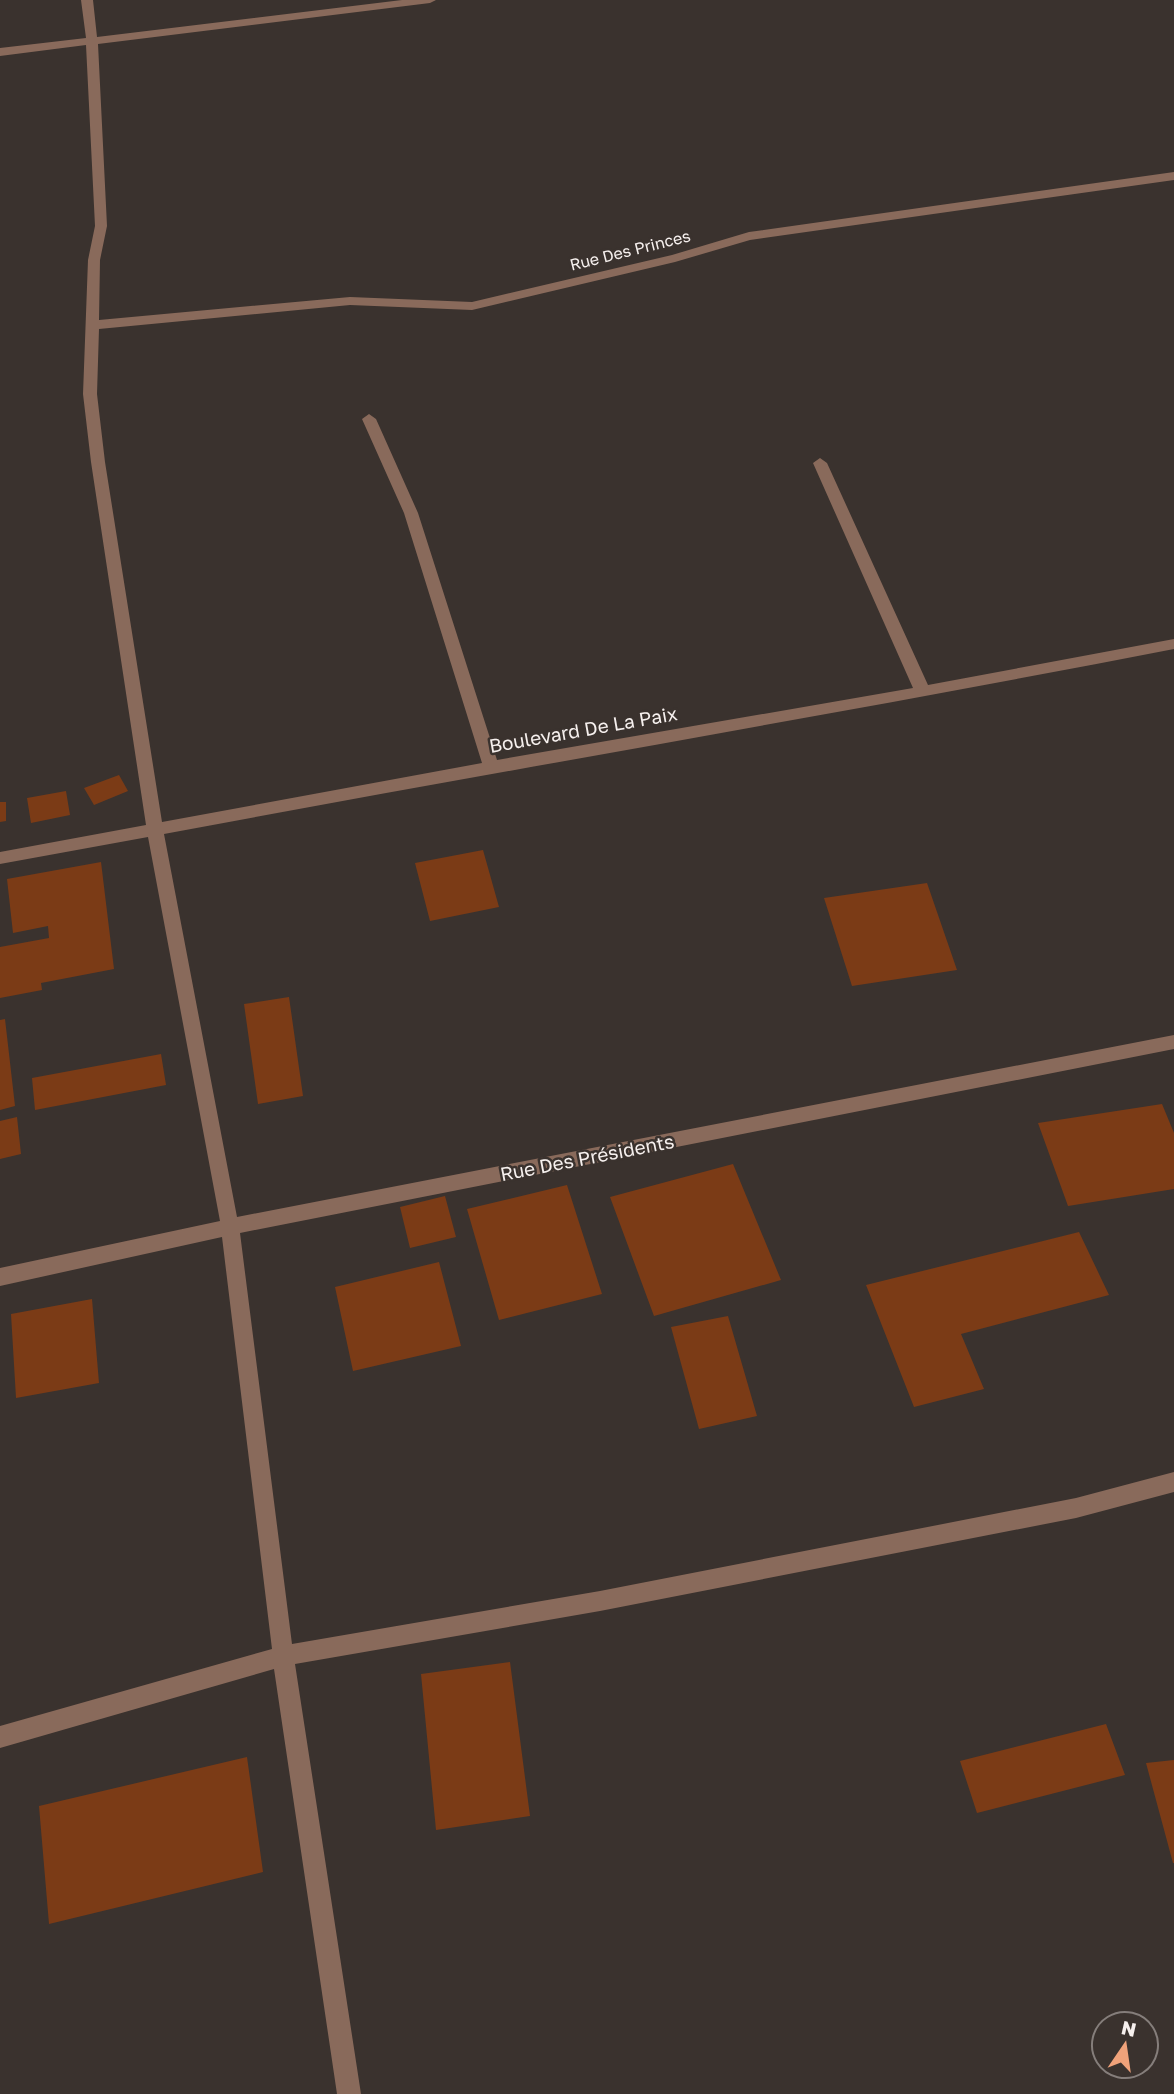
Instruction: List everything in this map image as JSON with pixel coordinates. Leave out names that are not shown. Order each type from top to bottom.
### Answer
[{"type":"street","points":[[87,0],[92,41],[101,226],[94,260],[90,394],[98,462],[155,829],[230,1227],[282,1656],[349,2094]]},
{"type":"street","points":[[0,52],[430,0]]},
{"type":"street","name":"Rue Des Princes","points":[[93,325],[350,301],[472,306],[675,258],[749,236],[1174,176]]},
{"type":"street","points":[[369,419],[411,513],[491,767]]},
{"type":"street","points":[[820,463],[857,540],[923,692]]},
{"type":"street","name":"Boulevard De La Paix","points":[[0,858],[1174,645]]},
{"type":"street","name":"Rue Des Présidents","points":[[0,1277],[230,1227],[1174,1042]]},
{"type":"street","points":[[0,1737],[282,1656],[641,1593],[1076,1508],[1174,1482]]},
{"type":"building","points":[[119,775],[128,791],[94,805],[84,788]]},
{"type":"building","points":[[66,791],[70,815],[31,823],[27,798]]},
{"type":"building","points":[[0,802],[6,802],[6,821],[0,822]]},
{"type":"building","points":[[483,850],[499,907],[430,921],[415,863]]},
{"type":"building","points":[[101,862],[114,969],[41,983],[42,990],[0,998],[0,947],[49,938],[48,926],[13,933],[7,879]]},
{"type":"building","points":[[927,883],[957,970],[852,986],[824,898]]},
{"type":"building","points":[[289,997],[303,1096],[258,1104],[244,1004]]},
{"type":"building","points":[[5,1019],[15,1106],[0,1110],[0,1020]]},
{"type":"building","points":[[161,1054],[166,1085],[35,1110],[32,1078]]},
{"type":"building","points":[[1162,1104],[1174,1133],[1174,1189],[1068,1206],[1038,1123]]},
{"type":"building","points":[[17,1117],[21,1154],[0,1159],[0,1121]]},
{"type":"building","points":[[733,1164],[781,1280],[654,1316],[610,1197]]},
{"type":"building","points":[[567,1185],[602,1294],[499,1320],[467,1209]]},
{"type":"building","points":[[445,1196],[456,1237],[410,1248],[400,1207]]},
{"type":"building","points":[[1079,1232],[1109,1295],[961,1334],[984,1389],[914,1407],[866,1285]]},
{"type":"building","points":[[439,1262],[461,1346],[353,1371],[335,1287]]},
{"type":"building","points":[[92,1299],[99,1383],[16,1398],[11,1314]]},
{"type":"building","points":[[728,1316],[757,1416],[699,1429],[671,1327]]},
{"type":"building","points":[[510,1662],[530,1816],[436,1830],[421,1674]]},
{"type":"building","points":[[1106,1724],[1125,1775],[977,1813],[960,1761]]},
{"type":"building","points":[[247,1757],[263,1872],[49,1924],[39,1806]]},
{"type":"building","points":[[1174,1760],[1174,1863],[1173,1863],[1146,1763]]}]
